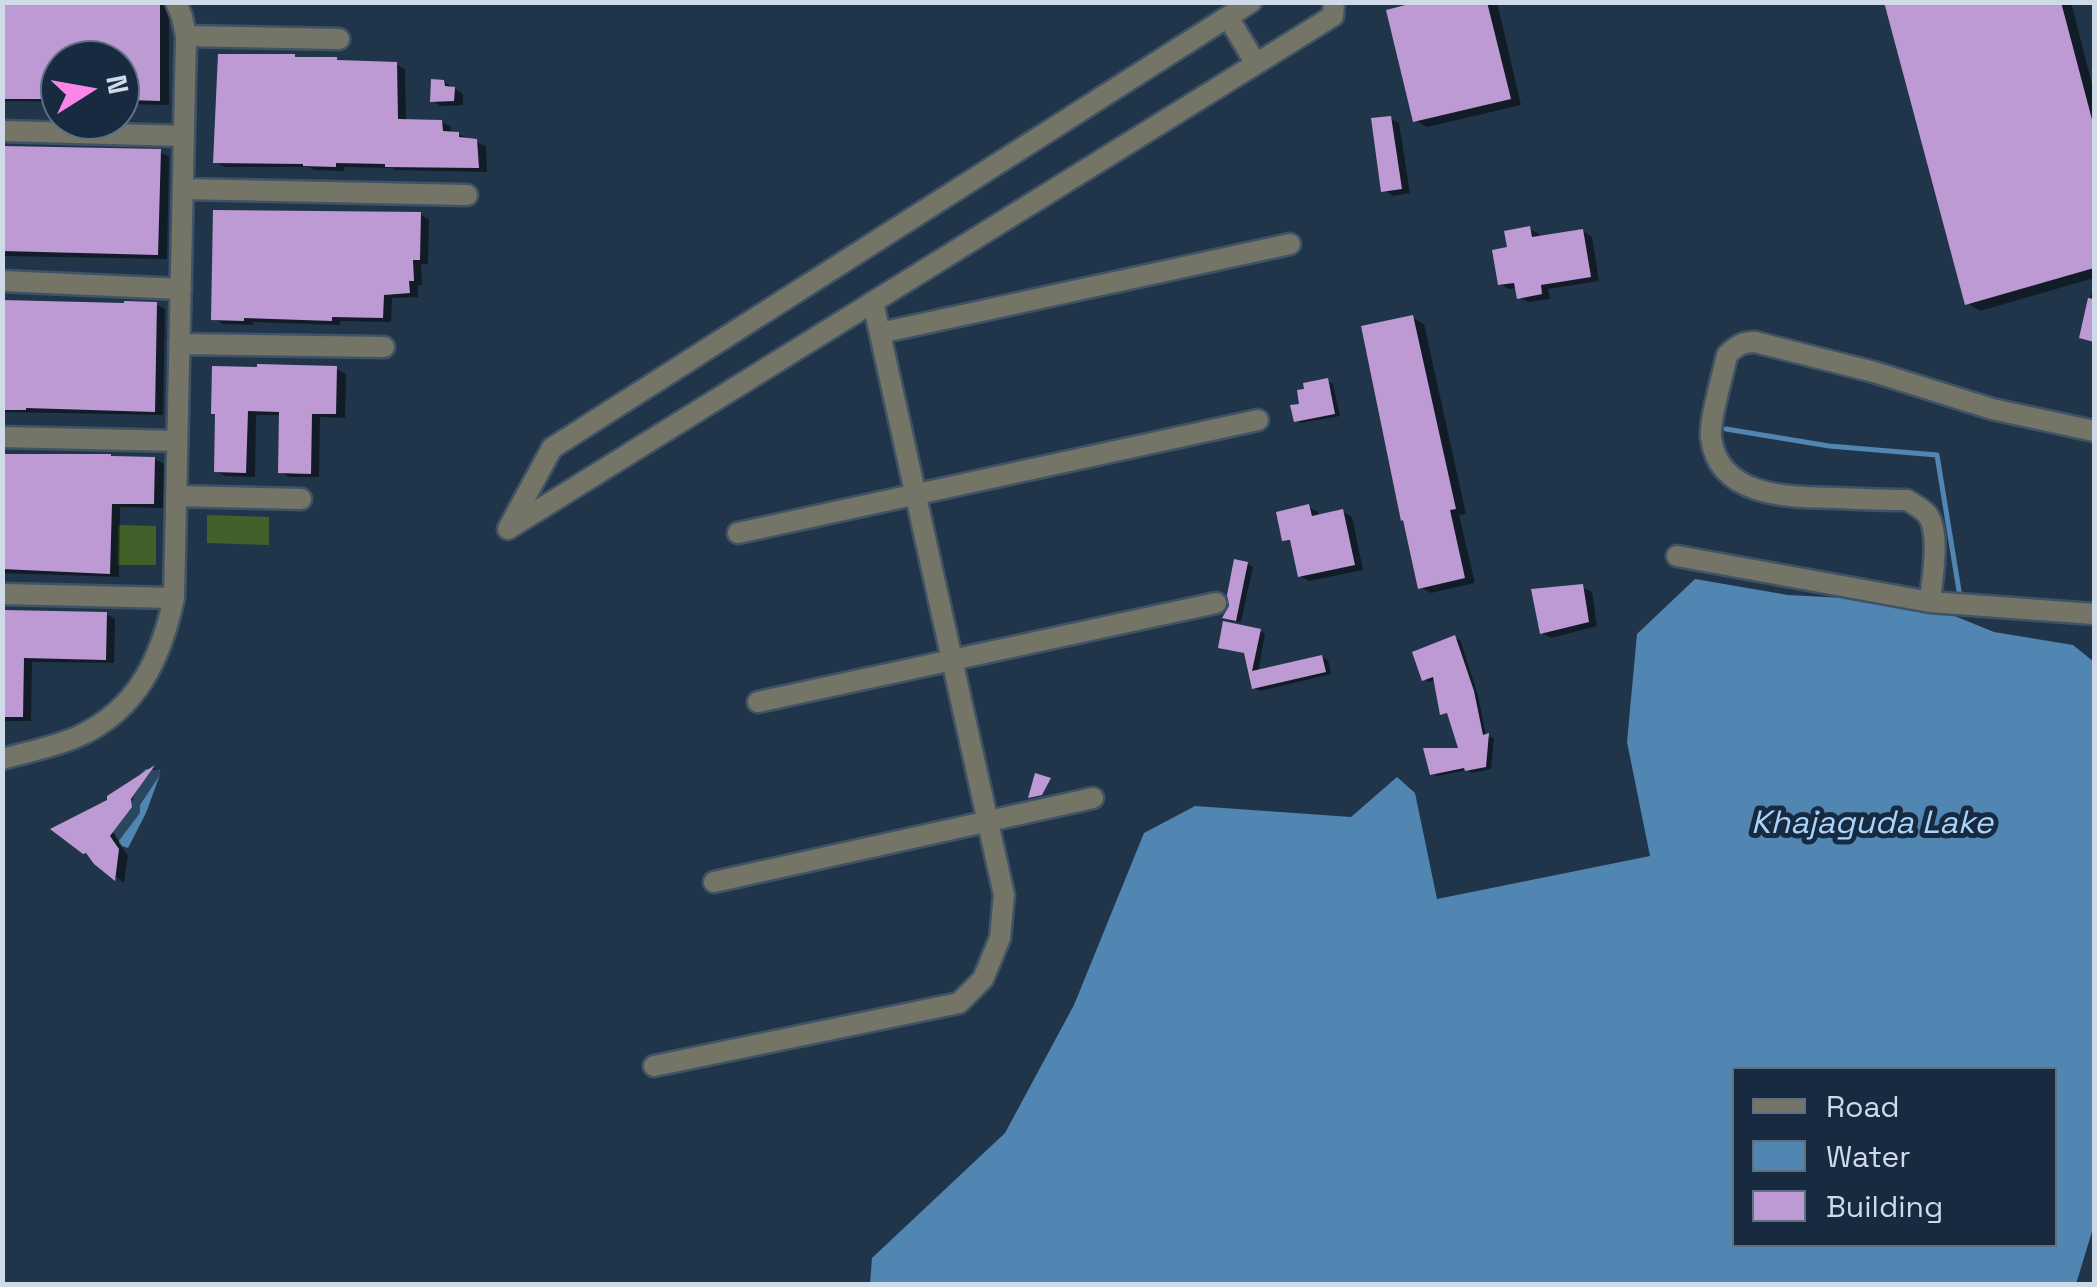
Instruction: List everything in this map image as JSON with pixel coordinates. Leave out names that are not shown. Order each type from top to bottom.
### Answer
[{"type":"street","points":[[2,758],[76,738],[104,723],[140,686],[166,633],[174,598],[186,36],[176,2]]},
{"type":"street","points":[[1251,2],[552,448],[508,529],[1333,16],[1334,2]]},
{"type":"street","points":[[1228,17],[1256,64]]},
{"type":"street","points":[[186,36],[339,40]]},
{"type":"street","points":[[2,131],[184,136]]},
{"type":"street","points":[[183,190],[467,195]]},
{"type":"street","points":[[880,333],[1290,244]]},
{"type":"street","points":[[2,281],[180,289]]},
{"type":"street","points":[[654,1066],[959,1003],[983,979],[1000,938],[1004,895],[873,302]]},
{"type":"street","points":[[1930,602],[1935,534],[1930,517],[1920,508],[1907,500],[1786,497],[1763,492],[1734,478],[1722,464],[1710,434],[1728,355],[1736,346],[1754,342],[1874,372],[1992,409],[2094,431]]},
{"type":"street","points":[[180,344],[384,346]]},
{"type":"street","points":[[738,533],[1258,420]]},
{"type":"street","points":[[2,436],[178,441]]},
{"type":"street","points":[[176,496],[301,499]]},
{"type":"street","points":[[1677,556],[1930,602],[2094,614]]},
{"type":"street","points":[[2,594],[174,598]]},
{"type":"street","points":[[758,702],[1216,603]]},
{"type":"street","points":[[2,746],[46,746]]},
{"type":"street","points":[[714,882],[1093,798]]},
{"type":"green space","points":[[207,515],[269,517],[269,545],[207,543]]},
{"type":"green space","points":[[118,525],[156,526],[156,565],[117,565]]},
{"type":"water","name":"Khajaguda Lake","points":[[1695,579],[1788,595],[1920,602],[1994,632],[2073,645],[2094,662],[2094,1225],[2076,1284],[870,1284],[872,1258],[1005,1133],[1074,1005],[1144,833],[1195,806],[1351,817],[1397,777],[1415,793],[1437,899],[1650,856],[1627,742],[1637,634]]},
{"type":"water","points":[[146,769],[161,772],[128,848],[122,846],[113,832],[132,807]]},
{"type":"building","points":[[3,2],[160,2],[160,101],[140,100],[140,40],[40,40],[40,99],[2,99]]},
{"type":"building","points":[[1417,2],[1487,2],[1511,99],[1413,122],[1386,10]]},
{"type":"building","points":[[1884,2],[2061,2],[2094,127],[2094,268],[1965,305]]},
{"type":"building","points":[[218,54],[295,54],[397,62],[398,119],[442,120],[443,131],[477,139],[479,168],[213,163]]},
{"type":"building","points":[[431,79],[444,80],[445,86],[455,87],[454,101],[430,102]]},
{"type":"building","points":[[1391,116],[1402,189],[1381,192],[1371,118]]},
{"type":"building","points":[[2,146],[161,149],[158,255],[2,251]]},
{"type":"building","points":[[213,210],[421,212],[420,260],[413,260],[410,293],[384,295],[383,318],[211,320]]},
{"type":"building","points":[[1530,226],[1532,237],[1583,229],[1591,277],[1541,285],[1542,294],[1517,299],[1514,283],[1498,285],[1492,250],[1507,247],[1504,231]]},
{"type":"building","points":[[2088,298],[2094,299],[2094,342],[2079,338]]},
{"type":"building","points":[[2,300],[157,302],[155,412],[2,410]]},
{"type":"building","points":[[1413,315],[1456,509],[1450,510],[1465,578],[1418,589],[1361,326]]},
{"type":"building","points":[[212,366],[337,366],[336,414],[312,414],[311,474],[278,473],[279,412],[248,411],[246,473],[214,472]]},
{"type":"building","points":[[1328,378],[1335,414],[1294,422],[1290,405],[1299,404],[1297,390],[1304,389],[1303,383]]},
{"type":"building","points":[[2,454],[155,457],[154,504],[112,504],[110,574],[2,569]]},
{"type":"building","points":[[1309,504],[1312,516],[1343,509],[1355,565],[1298,577],[1290,540],[1282,541],[1276,512]]},
{"type":"building","points":[[1234,559],[1248,562],[1236,621],[1222,618],[1229,606],[1227,595]]},
{"type":"building","points":[[1583,584],[1589,622],[1540,634],[1531,589]]},
{"type":"building","points":[[2,610],[107,612],[106,660],[24,658],[23,717],[2,717]]},
{"type":"building","points":[[1223,621],[1261,629],[1252,671],[1322,655],[1326,672],[1252,689],[1244,653],[1218,648]]},
{"type":"building","points":[[1455,635],[1474,691],[1483,735],[1489,733],[1486,767],[1430,775],[1423,748],[1458,748],[1447,713],[1440,715],[1433,677],[1422,681],[1412,652]]},
{"type":"building","points":[[155,765],[131,799],[132,807],[110,836],[119,849],[115,881],[86,853],[50,829],[107,800],[107,796]]},
{"type":"building","points":[[1035,773],[1051,778],[1042,795],[1028,798]]},
{"type":"waterway","points":[[1726,429],[1829,446],[1937,455],[1960,597]]}]
